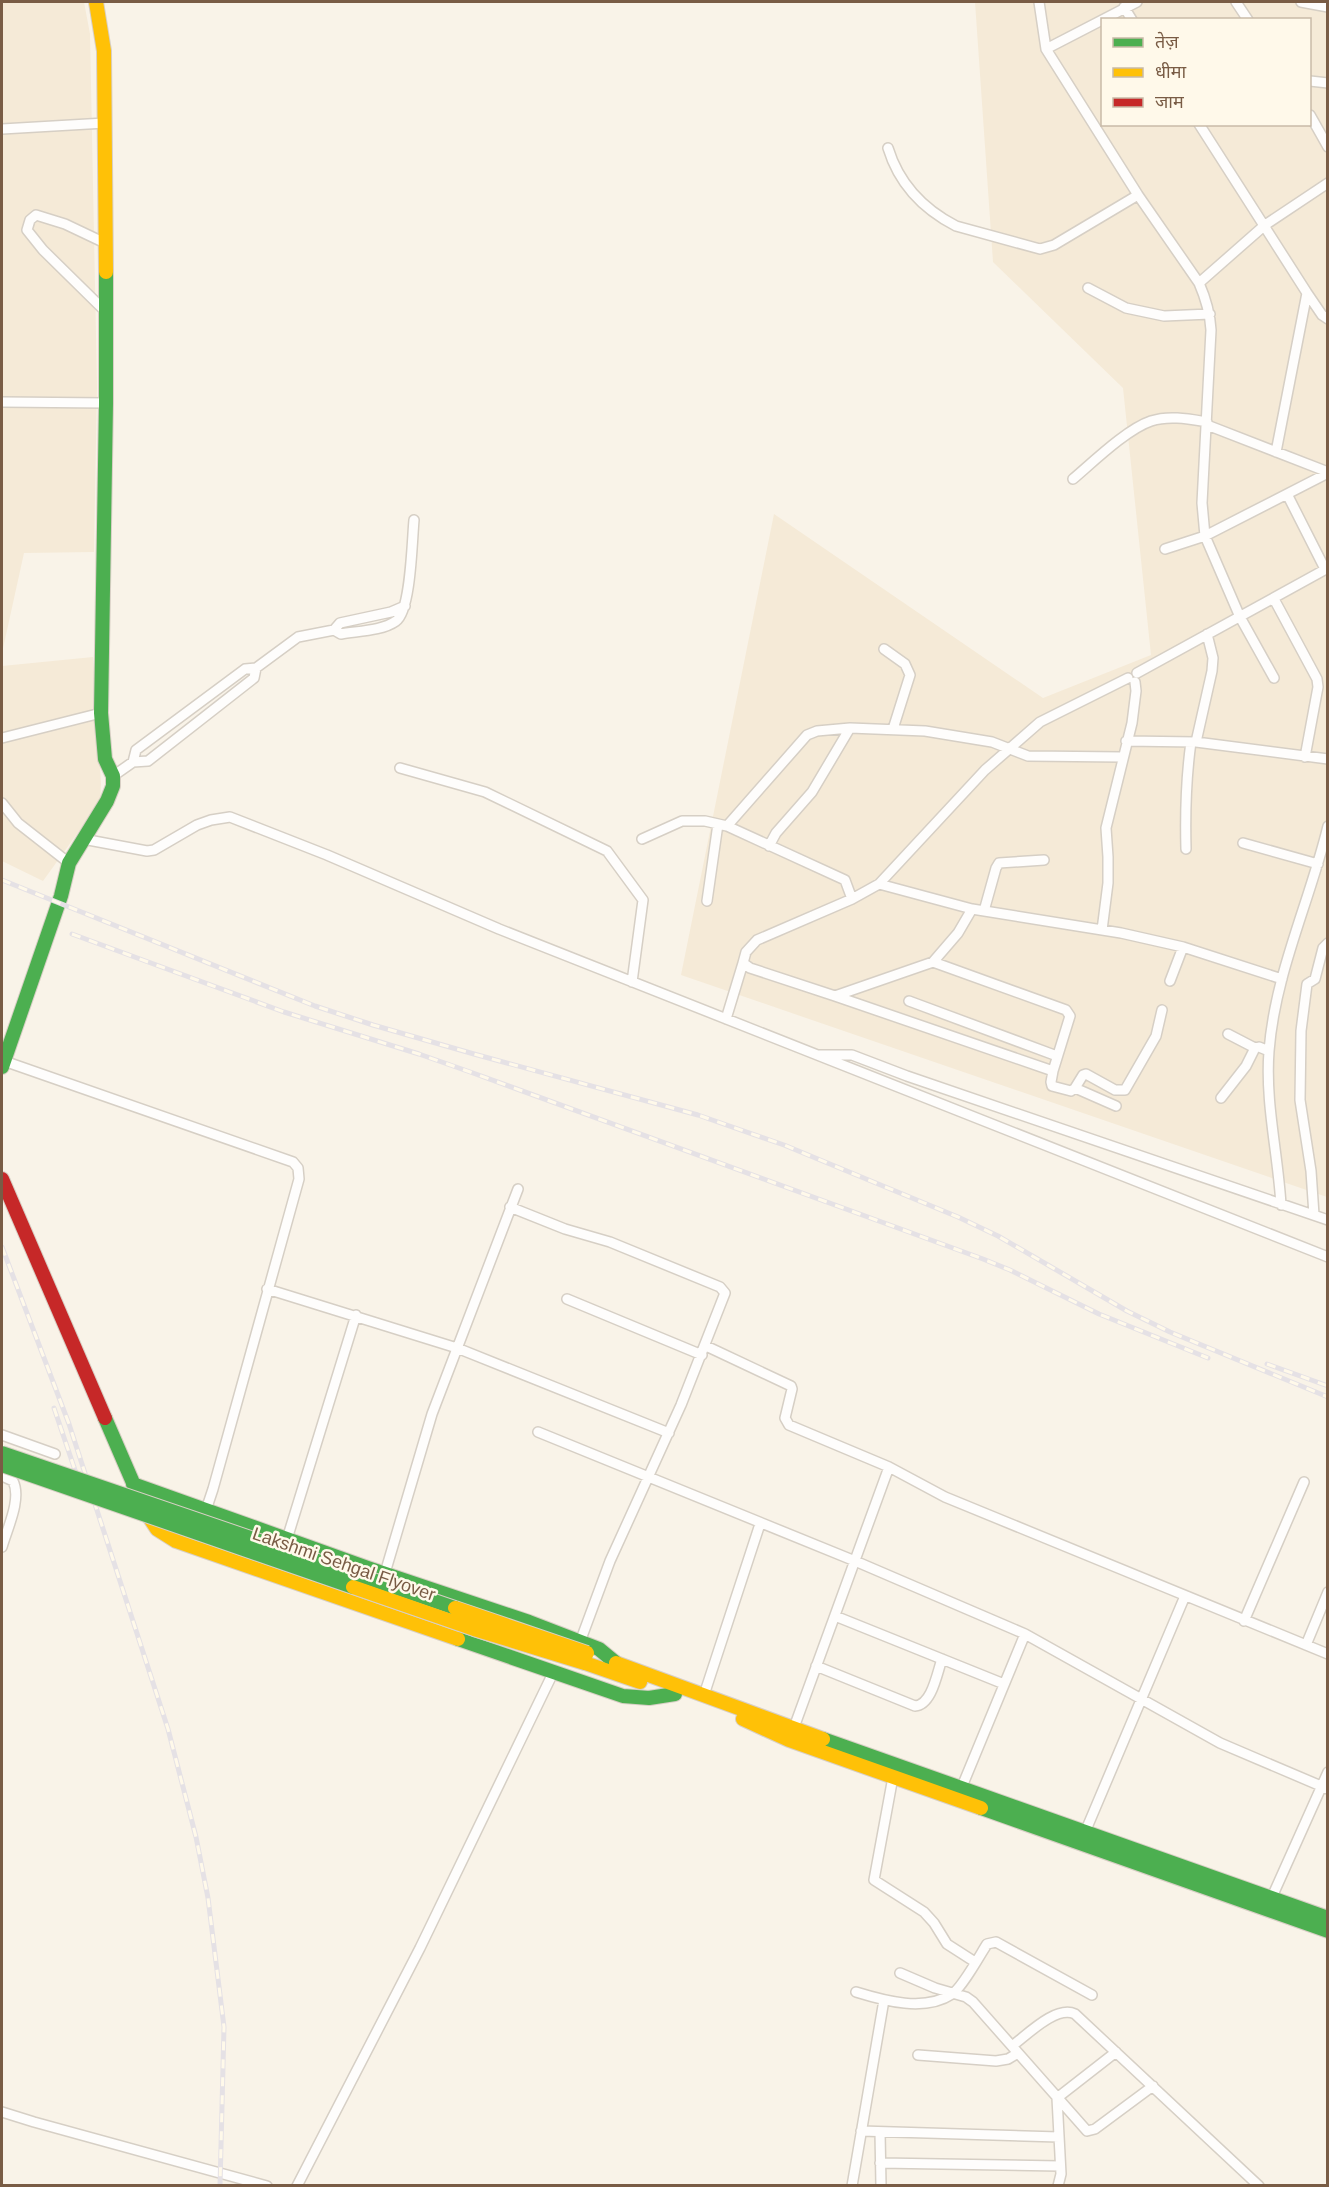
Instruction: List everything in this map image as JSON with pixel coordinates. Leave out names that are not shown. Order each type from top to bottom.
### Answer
[{"type":"main road","points":[[3,1064],[61,896],[69,863],[107,801],[113,786],[112,776],[105,759],[101,713],[106,403],[105,123],[104,51],[96,2]]},
{"type":"main road","points":[[2,1179],[148,1518],[157,1529],[176,1541],[623,1696],[649,1698],[675,1694]]},
{"type":"main road","name":"Lakshmi Sehgal Flyover","points":[[2,1453],[584,1652],[704,1695],[791,1734]]},
{"type":"main road","name":"Lakshmi Sehgal Flyover","points":[[2,1465],[474,1629],[584,1652],[675,1694],[791,1734]]},
{"type":"main road","points":[[133,1484],[529,1622],[584,1652]]},
{"type":"main road","points":[[791,1734],[893,1777],[1272,1897],[1328,1918]]},
{"type":"main road","points":[[791,1734],[961,1789],[1328,1931]]},
{"type":"street","points":[[1039,2],[1046,49],[1138,195],[1199,283],[1210,314],[1202,516],[1205,536],[1240,617],[1274,678]]},
{"type":"street","points":[[1104,18],[1137,2]]},
{"type":"street","points":[[1236,2],[1247,18]]},
{"type":"street","points":[[1301,2],[1328,7]]},
{"type":"street","points":[[1124,7],[1131,18]]},
{"type":"street","points":[[1046,49],[1101,19]]},
{"type":"street","points":[[1311,81],[1328,83]]},
{"type":"street","points":[[1311,117],[1328,147]]},
{"type":"street","points":[[2,129],[105,123]]},
{"type":"street","points":[[1200,126],[1307,293],[1322,315],[1328,319]]},
{"type":"street","points":[[888,148],[893,164],[914,196],[946,221],[956,226],[1040,249],[1054,245],[1138,195]]},
{"type":"street","points":[[1199,283],[1265,225],[1328,183]]},
{"type":"street","points":[[105,243],[65,224],[36,215],[30,220],[27,230],[43,250],[105,311]]},
{"type":"street","points":[[1088,288],[1126,308],[1164,316],[1210,314]]},
{"type":"street","points":[[1276,452],[1307,293]]},
{"type":"street","points":[[2,402],[106,403]]},
{"type":"street","points":[[1073,478],[1115,444],[1152,421],[1176,417],[1207,424],[1328,472]]},
{"type":"street","points":[[1165,549],[1205,536],[1328,472]]},
{"type":"street","points":[[726,1018],[746,952],[757,940],[852,899],[879,884],[985,770],[1040,722],[1133,678],[1207,634],[1326,569],[1287,494]]},
{"type":"street","points":[[133,762],[136,750],[245,669],[256,668],[298,637],[334,630],[340,623],[391,612],[405,606],[414,520]]},
{"type":"street","points":[[1274,599],[1317,679],[1318,687],[1305,757]]},
{"type":"street","points":[[1186,849],[1185,812],[1194,742],[1212,671],[1213,657],[1207,634]]},
{"type":"street","points":[[884,649],[905,664],[910,675],[893,729]]},
{"type":"street","points":[[112,776],[133,762],[148,760],[254,678],[256,668]]},
{"type":"street","points":[[1102,930],[1108,883],[1106,828],[1134,706],[1133,678]]},
{"type":"street","points":[[2,738],[101,713]]},
{"type":"street","points":[[769,846],[776,832],[812,792],[850,728]]},
{"type":"street","points":[[706,901],[723,825],[807,735],[817,731],[850,728],[893,729],[958,735],[992,742],[1028,756],[1122,757]]},
{"type":"street","points":[[1126,741],[1194,742],[1328,759]]},
{"type":"street","points":[[400,768],[485,792],[611,854],[643,900],[632,982]]},
{"type":"street","points":[[2,803],[18,823],[69,863]]},
{"type":"street","points":[[83,839],[147,851],[154,850],[197,825],[231,817],[327,855],[499,929],[1328,1257]]},
{"type":"street","points":[[642,839],[682,821],[705,821],[723,825],[845,880],[852,899]]},
{"type":"street","points":[[1281,1205],[1269,1107],[1269,1051],[1272,1025],[1286,961],[1328,826]]},
{"type":"street","points":[[1243,843],[1318,864]]},
{"type":"street","points":[[984,911],[999,863],[1044,861]]},
{"type":"street","points":[[879,884],[972,909],[1102,930],[1183,947],[1282,979]]},
{"type":"street","points":[[835,996],[933,962],[958,933],[972,909]]},
{"type":"street","points":[[1314,1215],[1311,1172],[1299,1100],[1301,1031],[1307,984],[1315,979],[1323,948],[1328,943]]},
{"type":"street","points":[[1170,981],[1183,947]]},
{"type":"street","points":[[933,962],[1066,1010],[1070,1016],[1051,1082],[1052,1086],[1070,1091],[1086,1074],[1115,1090],[1125,1090],[1156,1036],[1162,1010]]},
{"type":"street","points":[[743,963],[750,968],[1053,1071]]},
{"type":"street","points":[[909,1001],[1057,1056]]},
{"type":"street","points":[[1228,1034],[1255,1048],[1259,1047],[1269,1051]]},
{"type":"street","points":[[1221,1098],[1246,1066],[1255,1048]]},
{"type":"street","points":[[817,1055],[852,1054],[907,1076],[1328,1220]]},
{"type":"street","points":[[3,1064],[293,1162],[298,1168],[299,1179],[206,1510]]},
{"type":"street","points":[[1075,1088],[1116,1106]]},
{"type":"street","points":[[385,1573],[432,1413],[518,1189]]},
{"type":"street","points":[[510,1207],[565,1229],[610,1242],[720,1287],[725,1296],[669,1433],[610,1561],[584,1652]]},
{"type":"street","points":[[267,1289],[457,1348],[669,1433]]},
{"type":"street","points":[[567,1299],[786,1382],[792,1389],[785,1418],[789,1425],[889,1467],[945,1497],[1328,1654]]},
{"type":"street","points":[[287,1539],[356,1315]]},
{"type":"street","points":[[538,1432],[855,1561],[1024,1634],[1220,1743],[1324,1787]]},
{"type":"street","points":[[2,1436],[55,1454]]},
{"type":"street","points":[[791,1734],[889,1467]]},
{"type":"street","points":[[2,1476],[13,1481],[16,1488],[2,1547]]},
{"type":"street","points":[[1244,1621],[1304,1482]]},
{"type":"street","points":[[704,1695],[760,1524]]},
{"type":"street","points":[[1306,1646],[1328,1592]]},
{"type":"street","points":[[1083,1838],[1185,1596]]},
{"type":"street","points":[[835,1616],[1004,1684]]},
{"type":"street","points":[[961,1789],[1024,1634]]},
{"type":"street","points":[[816,1666],[915,1706],[921,1706],[927,1701],[942,1659]]},
{"type":"street","points":[[297,2186],[420,1948],[553,1673]]},
{"type":"street","points":[[1272,1897],[1324,1787],[1328,1772]]},
{"type":"street","points":[[893,1777],[874,1880],[924,1912],[947,1944],[975,1962]]},
{"type":"street","points":[[856,1992],[884,2000],[924,2002],[941,1999],[954,1993],[987,1944],[996,1942],[1092,1995]]},
{"type":"street","points":[[900,1973],[973,2002],[1083,2128],[1090,2131],[1153,2086]]},
{"type":"street","points":[[852,2186],[884,2000]]},
{"type":"street","points":[[918,2055],[996,2061],[1008,2059],[1054,2015],[1069,2011],[1153,2086],[1258,2186]]},
{"type":"street","points":[[1057,2098],[1116,2052]]},
{"type":"street","points":[[1057,2098],[1060,2166],[1058,2186]]},
{"type":"street","points":[[2,2112],[267,2186]]},
{"type":"street","points":[[861,2131],[1059,2137]]},
{"type":"street","points":[[880,2132],[881,2186]]},
{"type":"street","points":[[880,2163],[1060,2166]]},
{"type":"shaded area","points":[[2,2],[84,2],[90,34],[97,386],[94,552],[24,553],[2,653]]},
{"type":"shaded area","points":[[975,2],[1327,2],[1327,1197],[681,975],[774,514],[1043,698],[1151,655],[1123,388],[993,262]]},
{"type":"shaded area","points":[[93,657],[101,784],[100,802],[43,881],[2,861],[2,666]]},
{"type":"railway","points":[[2,880],[315,1006],[474,1054],[698,1115],[784,1145],[958,1217],[998,1236],[1127,1311],[1170,1332],[1328,1397]]},
{"type":"railway","points":[[72,934],[284,1012],[473,1073],[983,1259],[1099,1314],[1208,1358]]},
{"type":"railway","points":[[2,1247],[69,1424],[168,1729],[196,1837],[208,1898],[224,2027],[220,2186]]},
{"type":"railway","points":[[1267,1364],[1328,1386]]},
{"type":"railway","points":[[54,1408],[77,1476]]},
{"type":"traffic: fast","points":[[2,1067],[61,896],[69,863],[107,801],[113,786],[113,776],[105,759],[101,713],[106,272]]},
{"type":"traffic: fast","points":[[105,1418],[137,1492]]},
{"type":"traffic: fast","points":[[2,1453],[455,1608]]},
{"type":"traffic: fast","points":[[2,1465],[353,1587]]},
{"type":"traffic: fast","points":[[133,1484],[368,1568],[529,1622],[599,1649],[616,1663]]},
{"type":"traffic: fast","points":[[458,1639],[623,1696],[649,1698],[675,1694]]},
{"type":"traffic: fast","points":[[823,1739],[1328,1918]]},
{"type":"traffic: fast","points":[[981,1808],[1328,1931]]},
{"type":"traffic: slow","points":[[96,2],[104,51],[106,272]]},
{"type":"traffic: slow","points":[[144,1509],[157,1529],[176,1541],[458,1639]]},
{"type":"traffic: slow","points":[[353,1587],[474,1629],[585,1663]]},
{"type":"traffic: slow","points":[[455,1608],[587,1653]]},
{"type":"traffic: slow","points":[[585,1663],[640,1682]]},
{"type":"traffic: slow","points":[[616,1663],[823,1739]]},
{"type":"traffic: slow","points":[[743,1719],[789,1740],[981,1808]]},
{"type":"traffic: jam","points":[[2,1179],[105,1418]]}]
